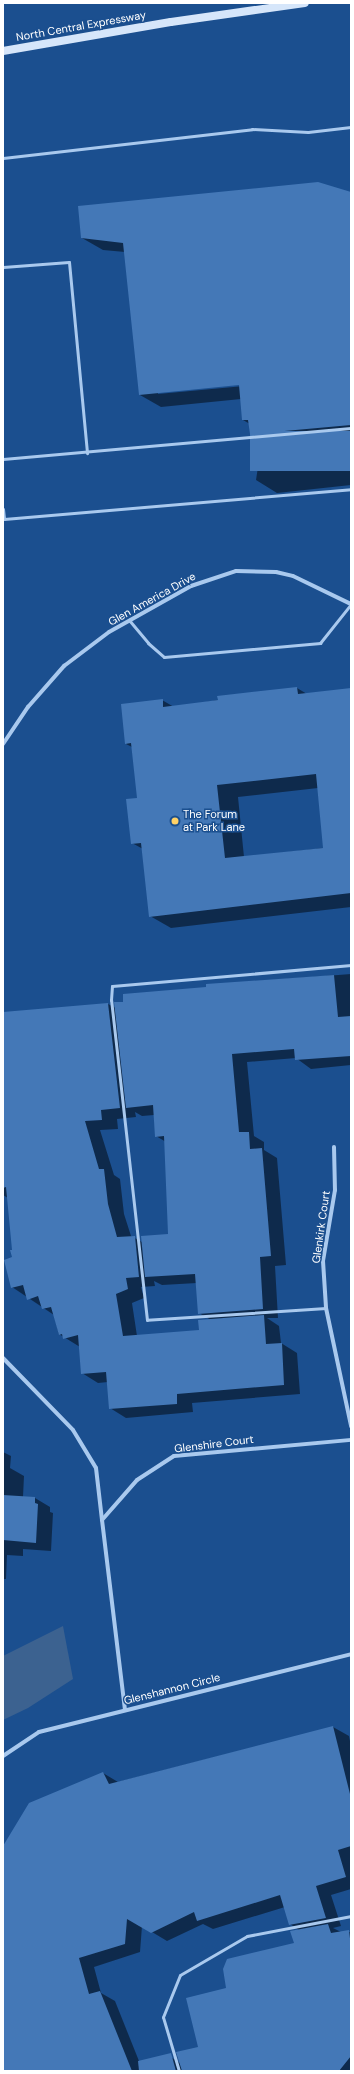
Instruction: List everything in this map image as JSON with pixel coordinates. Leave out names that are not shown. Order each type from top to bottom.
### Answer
[{"type":"main road","name":"North Central Expressway","points":[[3,51],[171,22],[305,3]]},
{"type":"street","name":"Glen America Drive","points":[[3,744],[28,707],[60,671],[90,645],[129,620],[191,586],[214,577],[242,570],[269,571],[293,576],[351,604]]},
{"type":"street","name":"Glenkirk Court","points":[[334,1147],[335,1190],[323,1261],[326,1308],[351,1426]]},
{"type":"street","points":[[3,1358],[73,1430],[96,1468],[125,1710]]},
{"type":"street","name":"Glenshire Court","points":[[102,1520],[137,1480],[174,1456],[351,1440]]},
{"type":"street","name":"Glenshannon Circle","points":[[3,1756],[39,1732],[351,1654]]},
{"type":"lane","points":[[3,158],[252,129],[308,132],[351,127]]},
{"type":"lane","points":[[3,267],[68,262],[87,453]]},
{"type":"lane","points":[[3,459],[87,453],[351,428]]},
{"type":"lane","points":[[3,509],[4,519],[351,489]]},
{"type":"lane","points":[[129,620],[148,644],[164,657],[320,643],[351,604]]},
{"type":"lane","points":[[326,1308],[147,1320],[111,1000],[112,986],[351,965]]},
{"type":"lane","points":[[179,2071],[163,2017],[180,1975],[247,1936],[351,1916]]},
{"type":"water","points":[[63,1626],[73,1679],[28,1708],[3,1720],[3,1656]]},
{"type":"building","points":[[318,182],[351,192],[351,425],[250,434],[248,420],[242,420],[239,385],[139,395],[123,243],[81,238],[78,206]]},
{"type":"building","points":[[250,431],[351,431],[351,471],[250,471]]},
{"type":"building","name":"The Forum at Park Lane","points":[[297,687],[298,694],[351,688],[351,893],[149,917],[141,843],[131,844],[126,799],[137,798],[131,743],[125,744],[121,704],[163,699],[163,707],[218,700],[217,696]],"holes":[[[316,774],[323,848],[225,858],[217,785]]]},
{"type":"building","points":[[334,975],[338,1017],[351,1016],[351,1056],[295,1060],[294,1049],[232,1054],[239,1132],[249,1132],[250,1149],[262,1148],[271,1256],[260,1257],[263,1309],[198,1314],[195,1274],[145,1277],[141,1236],[168,1234],[164,1136],[155,1137],[153,1105],[126,1108],[114,1002],[123,1002],[123,994],[206,987],[206,984]]},
{"type":"building","points":[[108,1003],[120,1108],[101,1110],[102,1120],[85,1121],[99,1169],[104,1169],[108,1204],[117,1237],[135,1236],[139,1277],[126,1278],[128,1289],[116,1294],[123,1336],[199,1330],[198,1320],[264,1315],[266,1344],[282,1343],[284,1385],[177,1394],[177,1404],[109,1409],[106,1372],[81,1374],[78,1335],[63,1339],[62,1334],[59,1335],[51,1307],[42,1309],[38,1296],[27,1300],[23,1285],[11,1288],[4,1260],[12,1257],[10,1250],[12,1250],[6,1187],[3,1188],[3,1012]]},
{"type":"building","points":[[3,1495],[35,1497],[35,1503],[38,1504],[36,1543],[3,1540]]},
{"type":"building","points":[[333,1726],[351,1798],[351,1846],[338,1850],[346,1877],[316,1886],[326,1918],[289,1925],[280,1895],[197,1921],[194,1912],[151,1933],[127,1919],[125,1944],[79,1958],[89,1994],[100,1991],[132,2071],[3,2071],[3,1846],[29,1803],[103,1772],[109,1784]]},
{"type":"building","points":[[328,1924],[331,1933],[349,1930],[351,1947],[351,2056],[339,2071],[182,2071],[176,2052],[198,2047],[186,1998],[226,1988],[223,1969],[227,1959],[294,1943],[290,1931]]},
{"type":"building","points":[[171,2053],[176,2071],[139,2071],[138,2061]]},
{"type":"place","name":"The Forum at Park Lane","points":[[175,821]]}]
